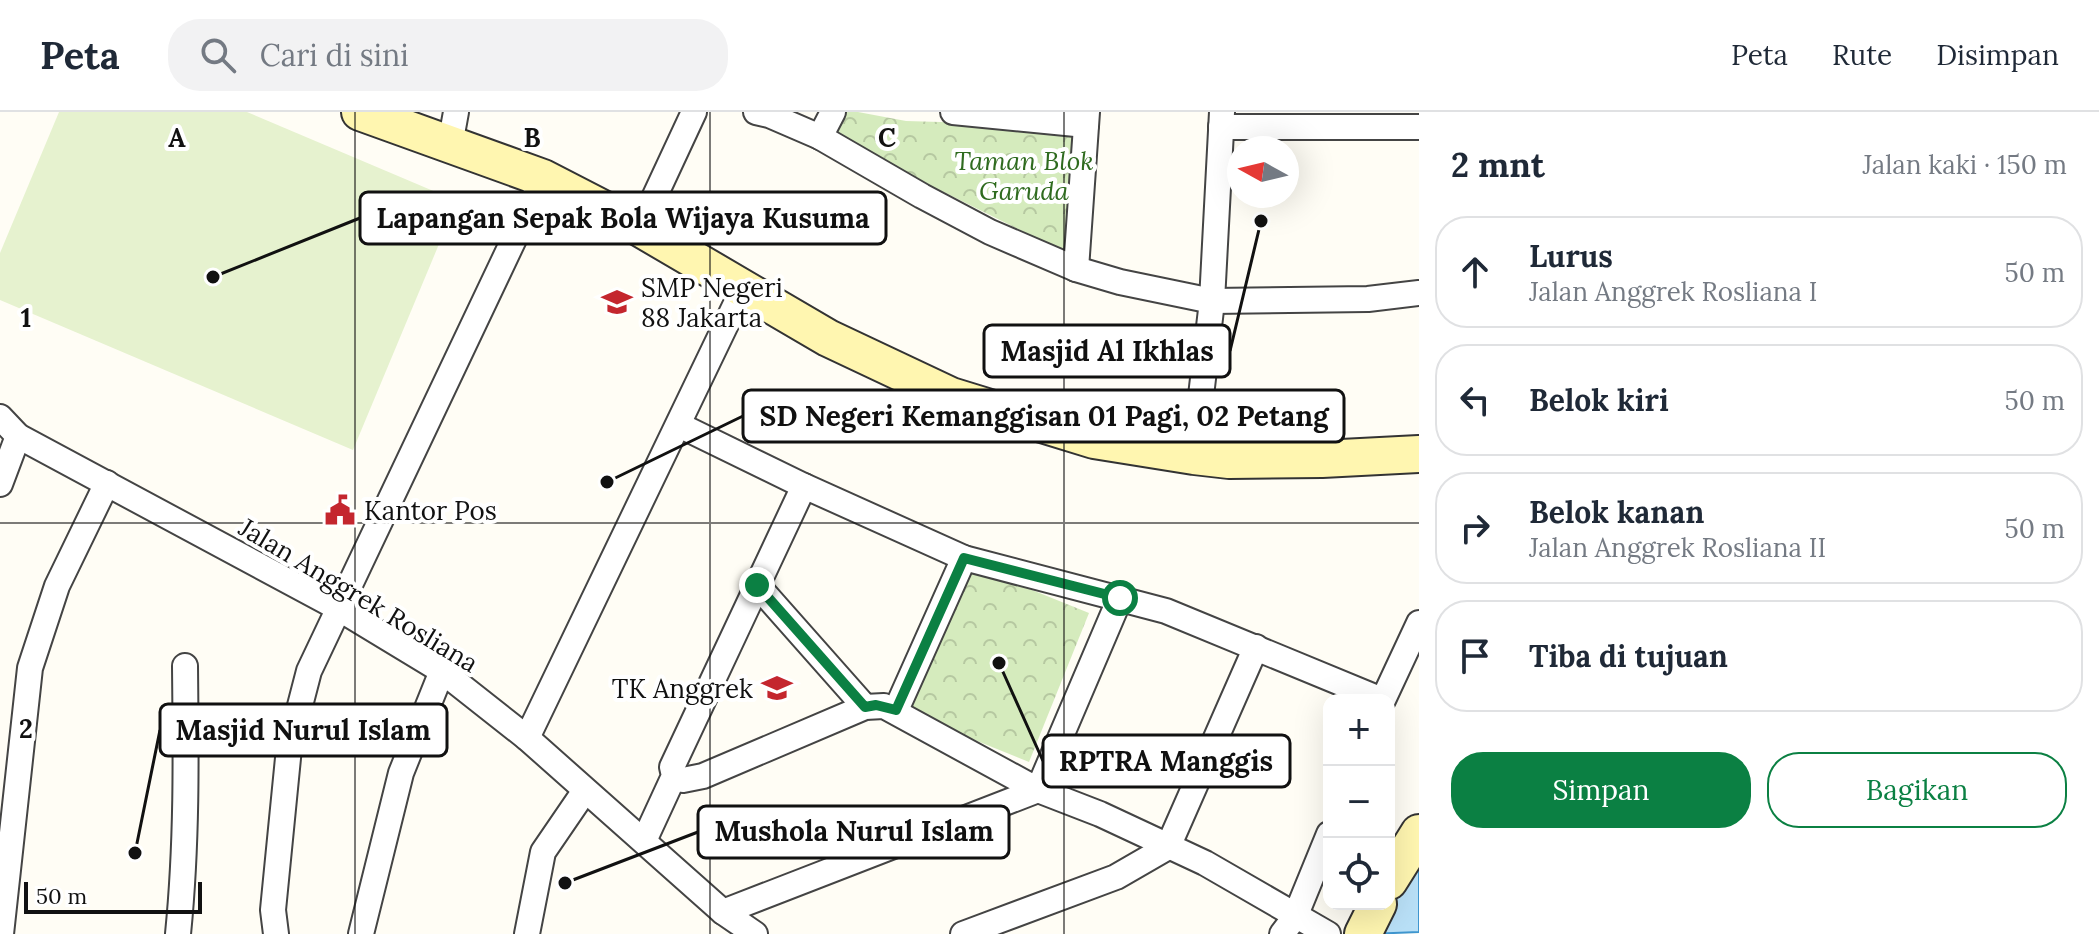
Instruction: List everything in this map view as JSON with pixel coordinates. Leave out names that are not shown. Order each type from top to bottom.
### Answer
[{"type":"street","points":[[360,112],[453,128],[640,228],[828,338],[951,396],[1094,440],[1194,456],[1229,460],[1419,454]]},
{"type":"street","points":[[640,228],[694,112]]},
{"type":"street","points":[[756,112],[820,137],[976,225],[1076,269],[1135,286],[1212,301],[1368,299],[1419,293]]},
{"type":"street","points":[[820,137],[833,112]]},
{"type":"street","points":[[953,112],[1086,119],[1076,269]]},
{"type":"street","points":[[1194,456],[1212,301],[1222,120],[1419,127]]},
{"type":"street","points":[[276,934],[273,910],[289,748],[309,671],[543,178]]},
{"type":"street","points":[[527,738],[743,289]]},
{"type":"street","name":"Jalan Anggrek Rosliana","points":[[0,417],[18,436],[338,608],[442,671],[527,738],[584,792],[723,912],[755,934]]},
{"type":"street","points":[[679,425],[804,486],[964,558],[1166,611],[1369,694]]},
{"type":"street","points":[[0,484],[18,436]]},
{"type":"street","points":[[1,934],[4,878],[30,668],[57,586],[107,483]]},
{"type":"street","points":[[644,841],[674,776],[672,767],[804,486]]},
{"type":"street","points":[[896,710],[964,558]]},
{"type":"street","points":[[757,585],[865,707]]},
{"type":"street","points":[[723,912],[1038,790],[1120,598]]},
{"type":"street","points":[[1386,694],[1419,623]]},
{"type":"street","points":[[963,934],[1116,877],[1168,847],[1256,647]]},
{"type":"street","points":[[178,934],[187,787],[185,666]]},
{"type":"street","points":[[361,934],[401,773],[442,671]]},
{"type":"street","points":[[674,776],[683,780],[703,776],[876,705],[896,710],[1038,790],[1100,814],[1205,863],[1288,925],[1328,934]]},
{"type":"street","points":[[527,934],[543,852],[584,792]]},
{"type":"street","points":[[1395,871],[1419,833]]},
{"type":"street","points":[[1288,925],[1327,838]]},
{"type":"street","points":[[1363,934],[1375,910]]},
{"type":"green space","points":[[59,112],[247,112],[457,201],[353,450],[0,300],[0,253]]},
{"type":"green space","name":"Taman Blok Garuda","points":[[837,112],[858,112],[906,121],[1081,126],[1072,256],[825,133]]},
{"type":"green space","points":[[968,564],[1089,613],[1029,762],[908,713]]},
{"type":"water","points":[[1419,867],[1419,932],[1368,934],[1380,910],[1395,910],[1395,892]]},
{"type":"place","name":"Masjid Al Ikhlas","points":[[1261,221]]},
{"type":"place","name":"Lapangan Sepak Bola Wijaya Kusuma","points":[[213,277]]},
{"type":"place","name":"SMP Negeri 88 Jakarta","points":[[617,302]]},
{"type":"place","name":"SD Negeri Kemanggisan 01 Pagi, 02 Petang","points":[[607,482]]},
{"type":"place","name":"Kantor Pos","points":[[340,510]]},
{"type":"place","name":"RPTRA Manggis","points":[[999,663]]},
{"type":"place","name":"TK Anggrek","points":[[777,688]]},
{"type":"place","name":"Masjid Nurul Islam","points":[[135,853]]},
{"type":"place","name":"Mushola Nurul Islam","points":[[565,883]]},
{"type":"route","points":[[757,585],[865,707],[876,705],[896,710],[964,558],[1120,598]]}]
